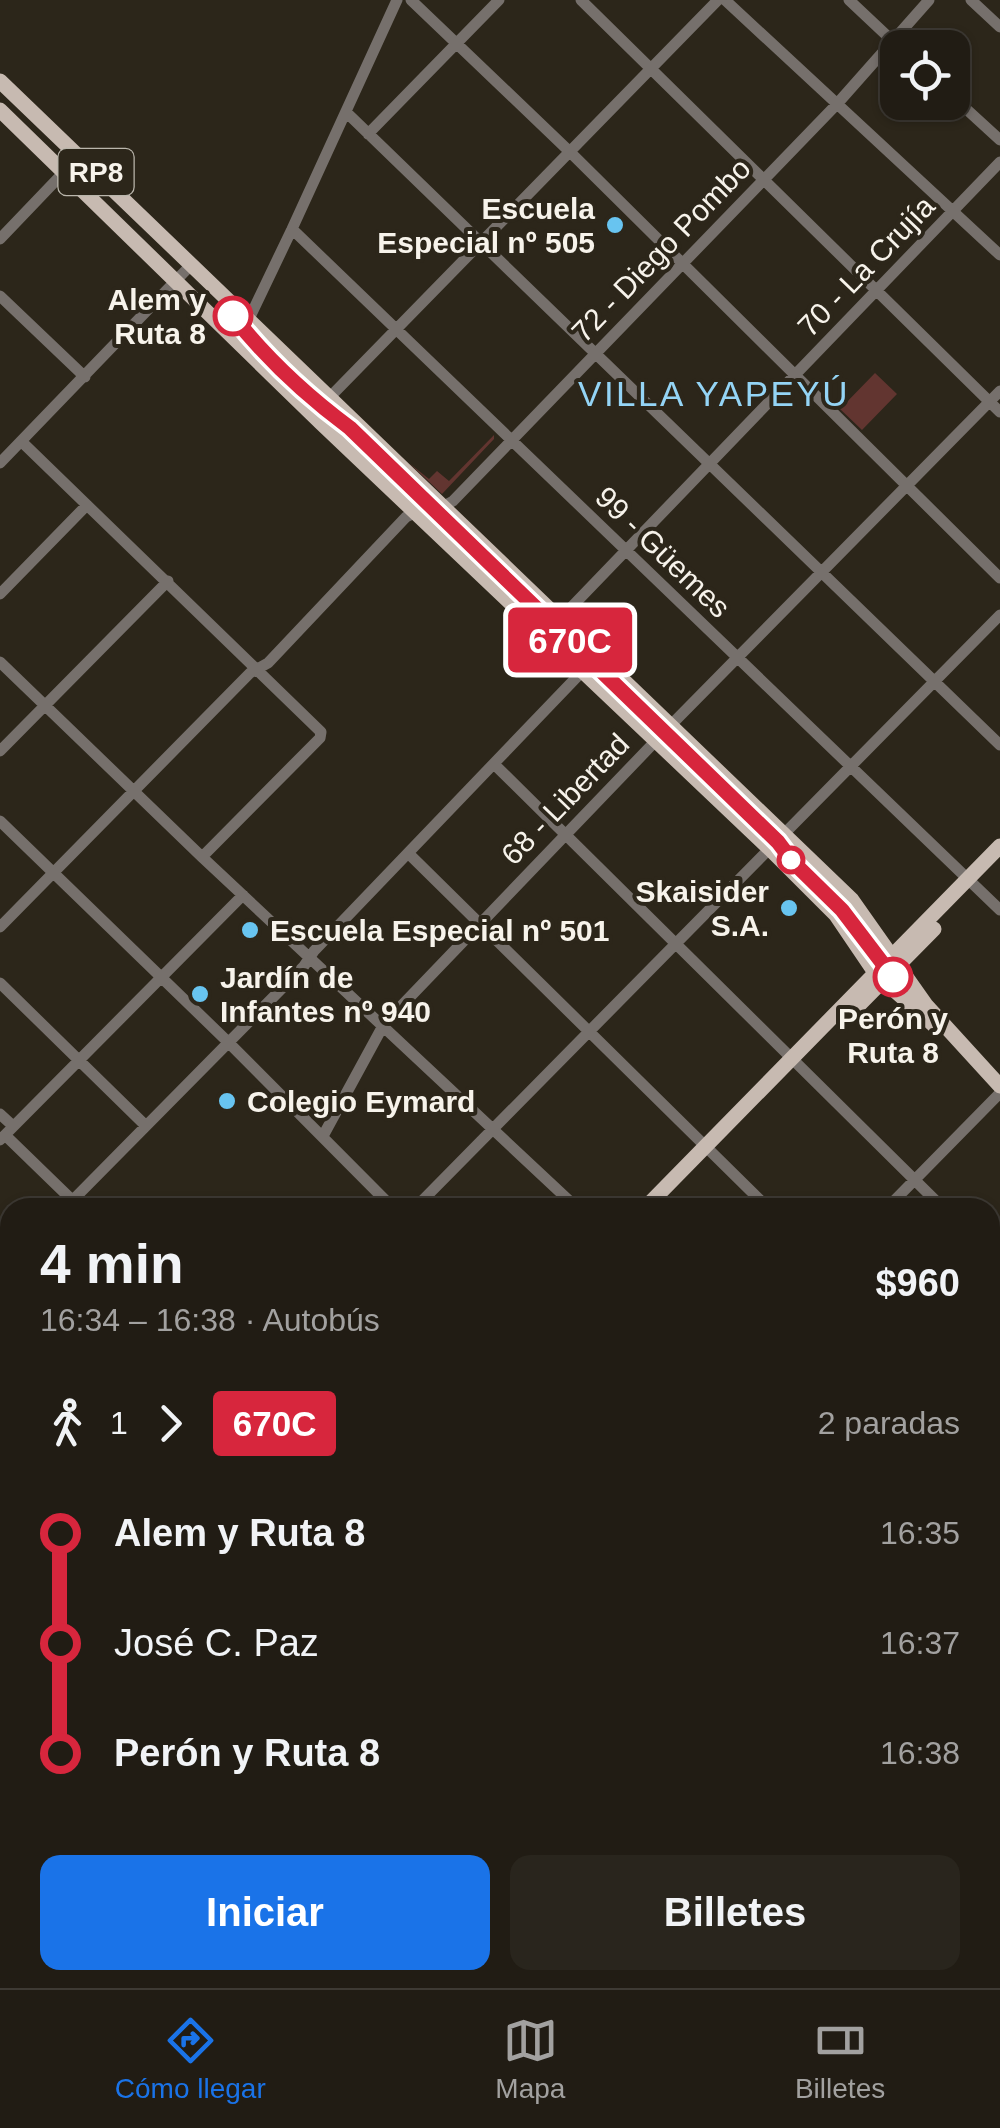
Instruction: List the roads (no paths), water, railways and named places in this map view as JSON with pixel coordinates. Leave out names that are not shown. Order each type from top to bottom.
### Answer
[{"type":"main road","name":"RP8","points":[[0,80],[856,905],[895,962],[1000,1089]]},
{"type":"main road","name":"RP8","points":[[0,110],[414,512],[770,849],[836,915],[880,978],[972,1058]]},
{"type":"main road","points":[[656,1198],[880,978],[972,882],[1000,846]]},
{"type":"main road","points":[[972,882],[1000,860]]},
{"type":"main road","points":[[667,1198],[709,1149]]},
{"type":"street","points":[[236,340],[292,229],[396,0]]},
{"type":"street","points":[[410,0],[570,152],[1000,578]]},
{"type":"street","points":[[368,134],[500,0]]},
{"type":"street","points":[[581,0],[1000,412]]},
{"type":"street","points":[[329,398],[722,0],[1000,255]]},
{"type":"street","points":[[850,0],[882,30]]},
{"type":"street","name":"72 - Diego Pombo","points":[[907,30],[928,0]]},
{"type":"street","points":[[971,0],[1000,27]]},
{"type":"street","name":"72 - Diego Pombo","points":[[442,507],[453,501],[880,61]]},
{"type":"street","points":[[346,112],[1000,744]]},
{"type":"street","points":[[970,112],[1000,140]]},
{"type":"street","name":"70 - La Crujía","points":[[559,620],[1000,162]]},
{"type":"street","points":[[0,239],[65,171]]},
{"type":"street","name":"99 - Güemes","points":[[292,229],[1000,910]]},
{"type":"street","points":[[0,463],[190,266]]},
{"type":"street","points":[[0,296],[85,377]]},
{"type":"street","name":"68 - Libertad","points":[[323,1136],[384,1024],[670,726],[1000,392]]},
{"type":"street","points":[[22,443],[321,732],[320,738],[202,857]]},
{"type":"street","points":[[0,594],[87,506]]},
{"type":"street","points":[[0,927],[250,673],[268,662],[398,524],[414,512],[442,507]]},
{"type":"street","points":[[0,751],[168,580]]},
{"type":"street","points":[[425,1198],[1000,615]]},
{"type":"street","points":[[74,1198],[598,656]]},
{"type":"street","points":[[0,662],[243,896],[567,1198]]},
{"type":"street","points":[[494,764],[932,1198]]},
{"type":"street","points":[[0,822],[383,1198]]},
{"type":"street","points":[[408,854],[758,1198]]},
{"type":"street","points":[[6,1134],[243,896]]},
{"type":"street","points":[[0,983],[146,1126]]},
{"type":"street","points":[[896,1198],[1000,1089]]},
{"type":"street","points":[[0,1114],[6,1134],[63,1198]]},
{"type":"place","name":"Escuela Especial nº 505","points":[[615,225]]},
{"type":"place","name":"Alem y Ruta 8","points":[[233,316]]},
{"type":"place","name":"Skaisider S.A.","points":[[789,908]]},
{"type":"place","name":"Escuela Especial nº 501","points":[[250,930]]},
{"type":"place","name":"Perón y Ruta 8","points":[[893,977]]},
{"type":"place","name":"Jardín de Infantes nº 940","points":[[200,994]]},
{"type":"place","name":"Colegio Eymard","points":[[227,1101]]},
{"type":"district","name":"VILLA YAPEYÚ","points":[[714,393]]}]
